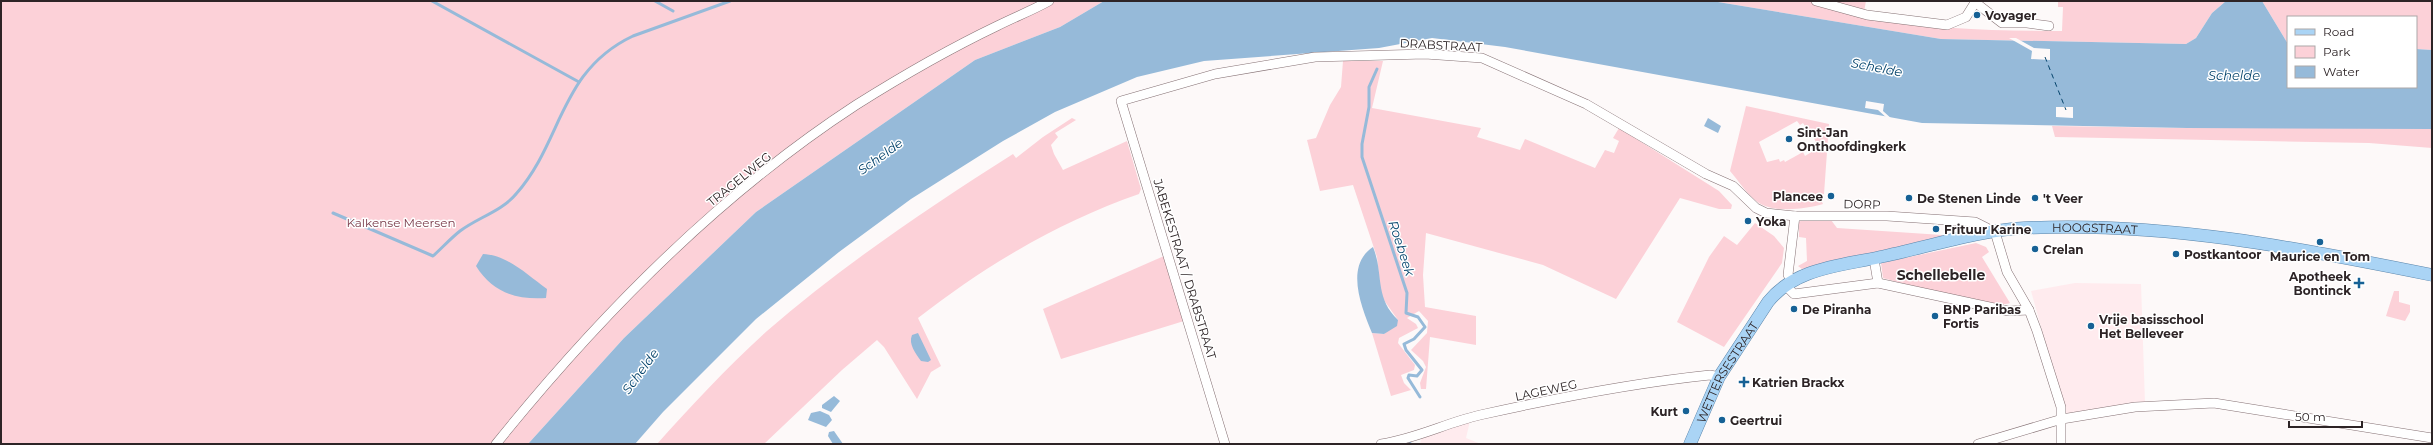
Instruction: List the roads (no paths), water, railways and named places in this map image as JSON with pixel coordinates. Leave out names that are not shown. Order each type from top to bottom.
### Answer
[{"type":"main road","name":"HOOGSTRAAT","points":[[1768,302],[1788,283],[1823,269],[1992,233],[2025,228],[2076,227],[2181,234],[2264,244],[2432,275]]},
{"type":"main road","name":"WETTERSESTRAAT","points":[[1690,444],[1719,377],[1768,302]]},
{"type":"street","name":"TRAGELWEG","points":[[496,444],[558,370],[607,317],[705,223],[754,182],[829,123],[908,73],[1050,1]]},
{"type":"street","points":[[1816,1],[1867,15],[1944,25],[1962,20],[1976,2],[2002,23],[2027,23],[2049,26]]},
{"type":"street","name":"DRABSTRAAT","points":[[1121,100],[1215,74],[1315,57],[1418,54],[1482,58],[1502,65],[1604,114],[1706,174],[1733,186],[1756,208],[1766,213],[1795,216]]},
{"type":"street","name":"JABEKESTRAAT / DRABSTRAAT","points":[[1121,100],[1226,444]]},
{"type":"street","points":[[1795,216],[1788,275],[1788,283],[1794,294],[1878,283],[2008,311],[2029,310]]},
{"type":"street","name":"DORP","points":[[1795,216],[1886,216],[1975,222],[1992,233]]},
{"type":"street","points":[[1992,233],[2007,272],[2029,310],[2061,407],[2061,444]]},
{"type":"street","points":[[1874,259],[1878,283]]},
{"type":"street","name":"LAGEWEG","points":[[1381,444],[1403,441],[1480,415],[1674,379],[1710,374],[1719,377]]},
{"type":"street","points":[[1978,444],[2062,419],[2135,408],[2214,403],[2432,438]]},
{"type":"water","name":"Schelde","points":[[1104,1],[1712,1],[1941,39],[2186,44],[2196,38],[2212,13],[2226,1],[2262,1],[2287,42],[2287,88],[2417,88],[2417,49],[2432,50],[2432,129],[2187,128],[1922,123],[1505,47],[1432,38],[1379,48],[1204,61],[1137,77],[1055,112],[1003,141],[911,199],[839,252],[756,319],[663,412],[635,444],[528,444],[624,338],[756,212],[975,60],[1060,27]]},
{"type":"water","points":[[1708,118],[1721,126],[1718,133],[1704,126]]},
{"type":"water","points":[[1373,247],[1382,294],[1390,311],[1398,320],[1397,326],[1384,334],[1372,333],[1360,300],[1358,288],[1357,276],[1359,265],[1364,255]]},
{"type":"water","points":[[483,254],[501,258],[517,267],[547,289],[546,298],[525,298],[515,296],[497,288],[482,275],[476,266]]},
{"type":"water","points":[[918,333],[931,360],[928,362],[921,361],[912,345],[912,335]]},
{"type":"water","points":[[834,396],[840,401],[831,412],[822,408],[822,405]]},
{"type":"water","points":[[820,411],[829,415],[832,420],[826,427],[808,420],[811,413]]},
{"type":"water","points":[[834,431],[843,444],[833,444],[828,436],[829,432]]},
{"type":"waterway","points":[[432,1],[579,82]]},
{"type":"waterway","points":[[655,1],[673,11]]},
{"type":"waterway","points":[[333,213],[433,256],[460,231],[497,210],[516,194],[544,152],[564,108],[576,87],[590,68],[609,51],[633,36],[730,1]]},
{"type":"waterway","name":"Roebeek","points":[[1377,69],[1369,87],[1369,107],[1362,144],[1362,157],[1407,293],[1406,313],[1418,317],[1425,327],[1414,339],[1404,344],[1406,350],[1422,370],[1417,376],[1409,375],[1408,378],[1420,397]]},
{"type":"place","name":"Voyager","points":[[1977,15]]},
{"type":"place","name":"Sint-Jan Onthoofdingkerk","points":[[1789,139]]},
{"type":"place","name":"Plancee","points":[[1831,196]]},
{"type":"place","name":"De Stenen Linde","points":[[1909,198]]},
{"type":"place","name":"'t Veer","points":[[2035,198]]},
{"type":"place","name":"Yoka","points":[[1748,221]]},
{"type":"place","name":"Frituur Karine","points":[[1936,229]]},
{"type":"place","name":"Maurice en Tom","points":[[2320,242]]},
{"type":"place","name":"Crelan","points":[[2035,249]]},
{"type":"place","name":"Postkantoor","points":[[2176,254]]},
{"type":"place","name":"Apotheek Bontinck","points":[[2359,283]]},
{"type":"place","name":"De Piranha","points":[[1794,309]]},
{"type":"place","name":"BNP Paribas Fortis","points":[[1935,316]]},
{"type":"place","name":"Vrije basisschool Het Belleveer","points":[[2091,326]]},
{"type":"place","name":"Katrien Brackx","points":[[1744,382]]},
{"type":"place","name":"Kurt","points":[[1686,411]]},
{"type":"place","name":"Geertrui","points":[[1722,420]]},
{"type":"district","name":"Schellebelle","points":[[1941,275]]},
{"type":"park label","name":"Kalkense Meersen","points":[[401,222]]}]
